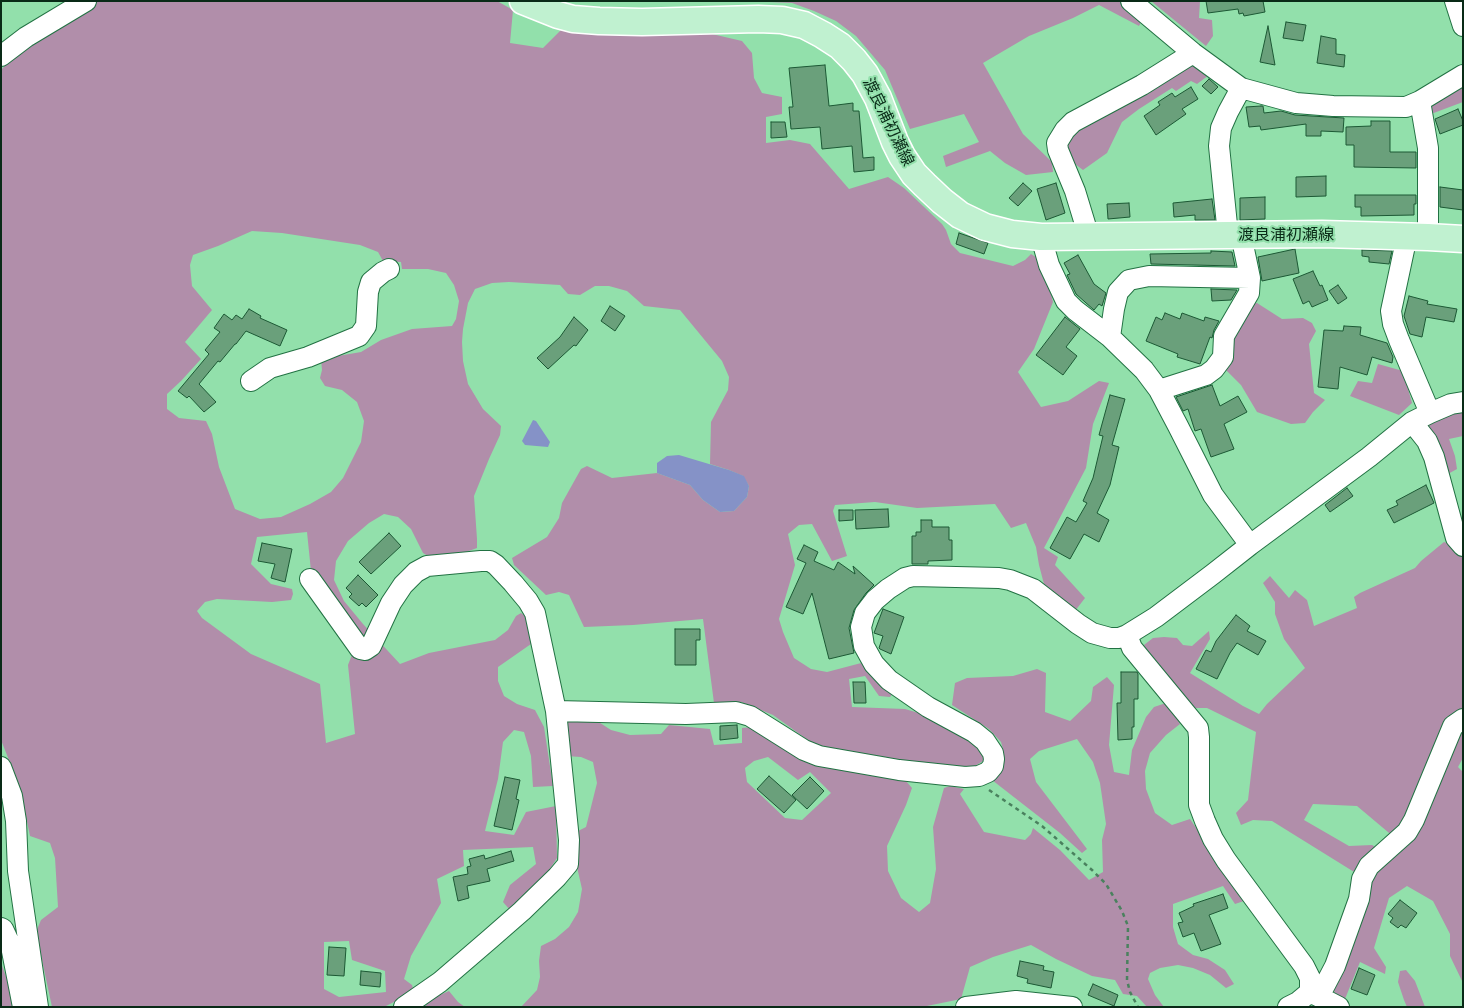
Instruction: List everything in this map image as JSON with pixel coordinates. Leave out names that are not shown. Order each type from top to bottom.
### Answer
[{"type":"main road","name":"渡良浦初瀬線","points":[[524,1],[572,19],[642,22],[782,20],[804,25],[823,34],[840,46],[865,74],[878,98],[895,142],[914,174],[942,201],[960,215],[985,227],[1012,234],[1040,238],[1322,234],[1463,239]]},
{"type":"street","points":[[1,56],[26,36],[86,1]]},
{"type":"street","points":[[1131,1],[1193,53],[1241,88],[1296,103],[1333,106],[1406,107],[1420,101],[1463,75]]},
{"type":"street","points":[[1455,1],[1463,26]]},
{"type":"street","points":[[1089,237],[1075,191],[1058,150],[1057,143],[1073,122],[1142,85],[1193,53]]},
{"type":"street","points":[[1159,390],[1206,375],[1214,370],[1223,357],[1224,336],[1249,293],[1250,278],[1235,235],[1219,146],[1221,128],[1241,88]]},
{"type":"street","points":[[1420,101],[1428,148],[1418,236],[1391,310],[1393,324],[1434,457],[1456,538],[1463,546]]},
{"type":"street","points":[[1040,238],[1049,265],[1066,301],[1074,310],[1110,337],[1144,370],[1159,390],[1212,495],[1250,545]]},
{"type":"street","points":[[251,381],[270,368],[308,357],[360,336],[366,326],[368,292],[371,282],[383,272],[389,270]]},
{"type":"street","points":[[1110,337],[1118,292],[1129,280],[1149,276],[1250,278]]},
{"type":"street","points":[[556,710],[686,714],[736,712],[750,716],[804,750],[819,756],[898,770],[965,777],[979,776],[988,772],[993,766],[993,753],[985,741],[974,732],[928,707],[900,688],[882,674],[869,657],[864,646],[861,627],[865,613],[875,600],[888,589],[912,576],[998,578],[1010,580],[1033,589],[1078,624],[1092,632],[1110,638],[1126,636],[1213,574],[1421,417],[1451,404],[1463,402]]},
{"type":"street","points":[[310,579],[360,649],[366,650],[371,646],[391,603],[403,585],[416,572],[427,566],[490,561],[496,565],[528,601],[535,613],[556,710],[569,840],[568,864],[536,898],[490,939],[440,982],[404,1007]]},
{"type":"street","points":[[1126,636],[1132,648],[1198,728],[1199,805],[1205,821],[1226,860],[1304,966],[1310,978],[1312,994]]},
{"type":"street","points":[[1288,1007],[1324,987],[1335,966],[1359,899],[1362,879],[1369,866],[1407,832],[1414,820],[1453,726],[1463,719]]},
{"type":"street","points":[[1,767],[12,796],[16,821],[18,871],[38,1007]]},
{"type":"street","points":[[1,928],[11,946],[23,1007]]},
{"type":"street","points":[[1312,994],[1339,1007]]},
{"type":"street","points":[[966,1007],[1016,1000],[1072,1007]]},
{"type":"path","points":[[979,776],[984,786],[1042,826],[1106,884],[1122,911],[1128,926],[1127,980],[1130,992],[1138,1007]]},
{"type":"shaded area","points":[[94,1],[497,1],[513,10],[510,43],[543,48],[564,27],[642,33],[712,34],[742,41],[752,53],[754,78],[762,93],[782,97],[782,114],[766,117],[766,143],[790,140],[810,144],[849,189],[888,177],[904,188],[942,224],[951,244],[960,253],[1013,266],[1025,260],[1031,254],[1039,259],[1053,302],[1034,349],[1018,372],[1041,407],[1068,401],[1099,381],[1109,383],[1093,424],[1086,468],[1044,548],[1058,557],[1055,565],[1085,598],[1075,611],[1044,584],[1036,547],[1026,523],[1011,528],[995,504],[917,508],[875,502],[835,505],[833,511],[847,556],[832,561],[812,524],[799,525],[788,534],[795,565],[779,619],[794,658],[811,669],[827,672],[865,662],[893,693],[890,697],[879,696],[865,676],[849,679],[852,707],[905,709],[929,716],[977,745],[984,754],[983,761],[975,766],[963,769],[831,750],[812,743],[773,715],[741,702],[714,703],[703,619],[584,627],[569,595],[559,592],[546,595],[514,565],[512,558],[547,537],[559,518],[562,503],[581,469],[587,466],[612,478],[657,473],[690,485],[703,500],[720,512],[734,511],[747,497],[749,486],[743,476],[710,464],[711,422],[728,390],[729,377],[722,361],[680,310],[644,306],[627,291],[609,286],[595,286],[580,295],[568,294],[560,285],[509,282],[492,283],[475,289],[468,303],[463,329],[463,361],[468,384],[483,409],[501,426],[500,435],[474,496],[477,548],[433,559],[423,553],[411,529],[398,517],[384,514],[369,523],[348,541],[336,561],[334,580],[344,601],[400,664],[429,653],[495,640],[508,630],[516,616],[521,613],[529,619],[534,639],[531,644],[498,667],[498,681],[504,696],[517,704],[535,710],[544,727],[553,786],[533,787],[531,756],[524,732],[514,730],[503,742],[498,779],[485,831],[514,835],[526,812],[556,806],[557,858],[548,872],[510,910],[503,902],[510,885],[536,864],[533,847],[463,850],[464,866],[437,879],[441,903],[411,956],[404,979],[412,985],[414,992],[384,1007],[52,1007],[36,932],[41,920],[58,907],[55,858],[50,843],[30,836],[20,788],[1,740],[1,70],[16,54]],"holes":[[[252,231],[282,233],[360,245],[378,252],[383,261],[401,262],[402,269],[428,269],[446,273],[454,285],[459,301],[456,319],[452,326],[412,329],[381,340],[361,352],[321,359],[322,370],[320,378],[325,386],[342,390],[357,402],[364,421],[361,442],[343,478],[331,492],[281,517],[260,519],[235,509],[219,467],[212,434],[206,421],[179,418],[167,409],[167,394],[201,359],[185,342],[212,310],[192,286],[190,265],[193,255]],[[307,532],[311,571],[358,639],[348,665],[355,734],[326,743],[320,684],[251,654],[202,618],[197,611],[205,602],[217,599],[272,602],[291,600],[292,589],[271,584],[251,564],[257,537]],[[349,941],[352,960],[385,971],[386,992],[339,997],[324,989],[324,942]]]},
{"type":"shaded area","points":[[747,1],[1119,1],[1142,20],[1139,26],[1099,5],[1029,36],[983,63],[1023,134],[1052,162],[1053,172],[1026,175],[1005,163],[990,151],[946,167],[943,156],[979,142],[964,114],[910,129],[885,70],[856,36],[836,21],[792,3]]},
{"type":"shaded area","points":[[1151,1],[1200,1],[1199,18],[1212,20],[1213,36],[1206,46]]},
{"type":"shaded area","points":[[1189,60],[1209,75],[1197,84],[1191,81],[1176,91],[1172,88],[1139,109],[1122,122],[1107,153],[1083,170],[1071,161],[1067,149],[1067,140],[1077,130]]},
{"type":"shaded area","points":[[1463,80],[1463,102],[1431,114],[1429,104]]},
{"type":"shaded area","points":[[1257,303],[1282,319],[1303,318],[1312,323],[1316,331],[1309,344],[1314,393],[1325,400],[1305,423],[1291,424],[1257,412],[1241,385],[1226,370],[1234,333],[1249,304]]},
{"type":"shaded area","points":[[1378,364],[1403,371],[1412,403],[1399,415],[1350,396],[1358,381],[1372,383]]},
{"type":"shaded area","points":[[1463,407],[1463,436],[1449,439],[1457,469],[1446,475],[1426,421]]},
{"type":"shaded area","points":[[1444,542],[1457,547],[1463,545],[1463,758],[1458,767],[1463,772],[1463,983],[1450,956],[1450,934],[1433,901],[1407,886],[1389,898],[1374,948],[1386,967],[1385,974],[1360,962],[1345,999],[1335,993],[1332,988],[1367,880],[1272,821],[1253,820],[1241,825],[1236,813],[1248,800],[1256,732],[1207,708],[1194,708],[1148,657],[1144,645],[1153,638],[1164,637],[1177,638],[1183,645],[1192,646],[1209,631],[1210,639],[1190,673],[1259,714],[1305,668],[1284,639],[1275,614],[1275,602],[1263,583],[1270,576],[1289,598],[1295,590],[1307,600],[1314,626],[1357,608],[1354,597],[1415,568]],"holes":[[[1313,804],[1357,806],[1401,843],[1389,855],[1372,845],[1349,846],[1304,820]]]},
{"type":"shaded area","points":[[1037,669],[1046,673],[1045,712],[1070,721],[1091,701],[1093,687],[1107,677],[1114,685],[1109,745],[1114,772],[1129,775],[1132,750],[1146,717],[1154,707],[1166,703],[1176,716],[1180,724],[1166,735],[1150,753],[1145,771],[1146,789],[1155,813],[1172,825],[1190,819],[1247,900],[1235,904],[1223,886],[1173,904],[1173,927],[1178,944],[1193,955],[1208,959],[1225,970],[1234,984],[1226,988],[1210,975],[1193,968],[1178,965],[1160,968],[1150,973],[1148,979],[1155,995],[1164,1007],[1147,1007],[1137,996],[1123,994],[1115,980],[1092,976],[1031,945],[993,957],[970,967],[961,999],[922,1007],[521,1007],[537,990],[540,977],[539,961],[541,946],[555,939],[569,927],[578,912],[582,889],[577,867],[576,832],[586,827],[597,783],[593,762],[581,757],[566,756],[561,720],[594,719],[611,730],[630,735],[661,734],[669,725],[710,729],[714,745],[742,743],[742,728],[752,727],[798,756],[824,767],[880,775],[906,781],[912,788],[887,846],[888,871],[901,898],[919,912],[930,903],[936,869],[933,827],[944,788],[950,786],[964,789],[960,794],[984,832],[1025,840],[1031,834],[1033,828],[1060,850],[1089,880],[1103,872],[1102,840],[1106,824],[1100,783],[1093,762],[1077,739],[1039,751],[1030,759],[1036,782],[1087,849],[1082,853],[1060,833],[992,780],[999,771],[1003,749],[1001,742],[989,729],[952,705],[955,683],[967,678],[1013,676]],"holes":[[[768,757],[798,780],[810,772],[831,793],[802,820],[785,818],[747,782],[745,768],[754,761]]]},
{"type":"shaded area","points":[[1,963],[11,990],[13,1007],[1,1007]]},
{"type":"shaded area","points":[[1406,970],[1415,981],[1425,1007],[1407,1007],[1398,982],[1400,971]]},
{"type":"shaded area","points":[[449,991],[465,1007],[424,1007],[433,998]]},
{"type":"water","points":[[533,420],[536,421],[550,442],[548,447],[525,445],[522,441]]},
{"type":"water","points":[[679,455],[744,476],[749,486],[747,497],[734,511],[720,512],[703,500],[690,485],[657,473],[657,463],[667,456]]},
{"type":"building","points":[[1206,1],[1263,1],[1265,12],[1244,16],[1243,13],[1239,14],[1238,9],[1208,13]]},
{"type":"building","points":[[1286,22],[1306,25],[1303,41],[1283,38]]},
{"type":"building","points":[[1268,26],[1275,65],[1260,62]]},
{"type":"building","points":[[1321,36],[1336,39],[1336,54],[1345,55],[1344,67],[1317,63]]},
{"type":"building","points":[[825,65],[829,106],[853,103],[853,111],[859,111],[863,158],[874,157],[874,170],[854,172],[852,146],[822,149],[820,127],[791,129],[789,107],[793,107],[789,68]]},
{"type":"building","points":[[1209,79],[1218,87],[1211,94],[1202,86]]},
{"type":"building","points":[[1191,87],[1198,99],[1182,109],[1186,114],[1156,135],[1144,116],[1160,105],[1158,102],[1172,93],[1175,97]]},
{"type":"building","points":[[1263,106],[1264,113],[1281,111],[1295,115],[1344,118],[1343,132],[1321,131],[1321,136],[1306,136],[1306,124],[1261,130],[1260,126],[1249,127],[1246,107]]},
{"type":"building","points":[[1458,109],[1463,125],[1440,134],[1435,119]]},
{"type":"building","points":[[1371,121],[1390,121],[1390,152],[1416,152],[1416,168],[1354,167],[1354,145],[1346,145],[1346,127],[1371,126]]},
{"type":"building","points":[[771,122],[785,122],[787,137],[771,138]]},
{"type":"building","points":[[1326,176],[1326,196],[1296,197],[1296,177]]},
{"type":"building","points":[[1023,183],[1032,191],[1018,206],[1009,198]]},
{"type":"building","points":[[1056,183],[1065,213],[1046,220],[1037,189]]},
{"type":"building","points":[[1440,187],[1463,190],[1463,210],[1440,207]]},
{"type":"building","points":[[1355,195],[1416,195],[1414,215],[1361,216],[1361,207],[1355,207]]},
{"type":"building","points":[[1265,197],[1265,219],[1240,220],[1240,198]]},
{"type":"building","points":[[1212,199],[1215,220],[1195,220],[1195,215],[1174,217],[1173,203]]},
{"type":"building","points":[[1129,203],[1130,217],[1108,219],[1107,204]]},
{"type":"building","points":[[959,233],[988,243],[984,254],[956,244]]},
{"type":"building","points":[[1295,249],[1299,273],[1262,281],[1258,257]]},
{"type":"building","points":[[1362,250],[1392,251],[1389,264],[1369,262],[1369,257],[1362,256]]},
{"type":"building","points":[[1211,251],[1232,252],[1235,266],[1151,264],[1150,254],[1211,253]]},
{"type":"building","points":[[1078,255],[1094,284],[1106,293],[1102,306],[1099,304],[1094,310],[1076,294],[1067,275],[1070,274],[1064,263]]},
{"type":"building","points":[[1313,271],[1320,286],[1322,285],[1328,300],[1312,307],[1309,301],[1303,304],[1293,279]]},
{"type":"building","points":[[1338,285],[1347,298],[1338,304],[1329,291]]},
{"type":"building","points":[[1211,289],[1237,290],[1231,300],[1212,301]]},
{"type":"building","points":[[1409,296],[1428,301],[1427,304],[1457,309],[1454,322],[1426,317],[1422,337],[1410,334],[1404,316]]},
{"type":"building","points":[[610,306],[625,316],[615,331],[601,321]]},
{"type":"building","points":[[249,309],[261,316],[260,318],[287,330],[280,346],[246,331],[199,384],[216,402],[204,412],[189,396],[187,398],[178,391],[209,354],[205,350],[220,332],[214,328],[224,314],[232,320],[236,315],[242,319]]},
{"type":"building","points":[[1165,313],[1180,319],[1182,313],[1204,321],[1205,317],[1219,321],[1212,338],[1210,337],[1200,364],[1177,357],[1178,354],[1146,341],[1156,317],[1162,320]]},
{"type":"building","points":[[574,317],[588,330],[576,346],[574,345],[548,369],[537,358],[560,337]]},
{"type":"building","points":[[1065,317],[1080,329],[1066,347],[1077,356],[1063,375],[1036,355]]},
{"type":"building","points":[[1344,326],[1361,327],[1360,335],[1387,343],[1393,357],[1392,363],[1372,357],[1367,375],[1340,367],[1338,389],[1318,387],[1324,330],[1343,331]]},
{"type":"building","points":[[1212,385],[1220,406],[1238,396],[1247,412],[1224,424],[1234,449],[1211,457],[1201,429],[1195,431],[1188,409],[1183,411],[1176,397]]},
{"type":"building","points":[[1110,395],[1125,399],[1112,445],[1119,447],[1110,485],[1097,513],[1109,520],[1099,542],[1084,534],[1070,559],[1050,548],[1067,517],[1076,522],[1087,503],[1083,501],[1093,478],[1103,436],[1099,435]]},
{"type":"building","points":[[1426,485],[1434,503],[1394,523],[1387,510],[1398,505],[1396,501]]},
{"type":"building","points":[[1347,488],[1353,496],[1330,512],[1325,505]]},
{"type":"building","points":[[888,509],[889,527],[856,529],[855,510]]},
{"type":"building","points":[[839,510],[853,510],[853,520],[839,521]]},
{"type":"building","points":[[921,520],[932,520],[932,527],[949,527],[949,540],[952,540],[952,560],[928,561],[928,564],[912,564],[912,536],[916,536],[916,532],[921,532]]},
{"type":"building","points":[[389,533],[401,546],[371,574],[359,562]]},
{"type":"building","points":[[262,543],[292,549],[285,582],[271,578],[275,564],[258,561]]},
{"type":"building","points":[[804,545],[818,552],[814,561],[834,570],[838,562],[855,574],[853,566],[874,585],[854,610],[849,628],[854,653],[829,659],[812,593],[803,614],[786,607],[806,563],[797,559]]},
{"type":"building","points":[[358,575],[378,595],[366,607],[362,603],[359,606],[349,597],[352,594],[346,588]]},
{"type":"building","points":[[883,609],[904,617],[891,654],[879,648],[883,636],[874,633]]},
{"type":"building","points":[[1236,615],[1250,626],[1247,631],[1266,641],[1258,655],[1237,643],[1217,679],[1196,669],[1206,650],[1211,652],[1216,641]]},
{"type":"building","points":[[675,629],[700,629],[700,640],[696,640],[696,665],[675,665]]},
{"type":"building","points":[[1121,672],[1137,672],[1138,699],[1134,699],[1132,739],[1118,740],[1117,703],[1121,703]]},
{"type":"building","points":[[853,682],[865,682],[866,703],[854,703]]},
{"type":"building","points":[[737,725],[738,738],[720,740],[720,726]]},
{"type":"building","points":[[769,776],[796,800],[784,813],[757,789]]},
{"type":"building","points":[[505,777],[520,780],[516,799],[519,800],[512,830],[494,826]]},
{"type":"building","points":[[810,777],[824,791],[807,809],[792,795]]},
{"type":"building","points":[[511,851],[514,861],[487,869],[490,881],[467,886],[469,898],[458,901],[453,877],[468,874],[467,867],[471,866],[469,859],[484,855],[485,859]]},
{"type":"building","points":[[1223,894],[1228,908],[1209,915],[1221,944],[1201,951],[1194,933],[1183,937],[1178,923],[1183,922],[1179,913],[1194,906],[1193,904]]},
{"type":"building","points":[[1400,900],[1417,913],[1406,928],[1401,925],[1398,928],[1390,922],[1393,918],[1388,914]]},
{"type":"building","points":[[329,947],[346,948],[344,976],[327,975]]},
{"type":"building","points":[[1020,961],[1044,966],[1043,970],[1054,972],[1051,988],[1027,983],[1028,979],[1017,976]]},
{"type":"building","points":[[1359,968],[1375,975],[1367,995],[1351,989]]},
{"type":"building","points":[[361,971],[381,973],[380,987],[360,985]]},
{"type":"building","points":[[1093,984],[1118,995],[1114,1006],[1088,995]]}]
